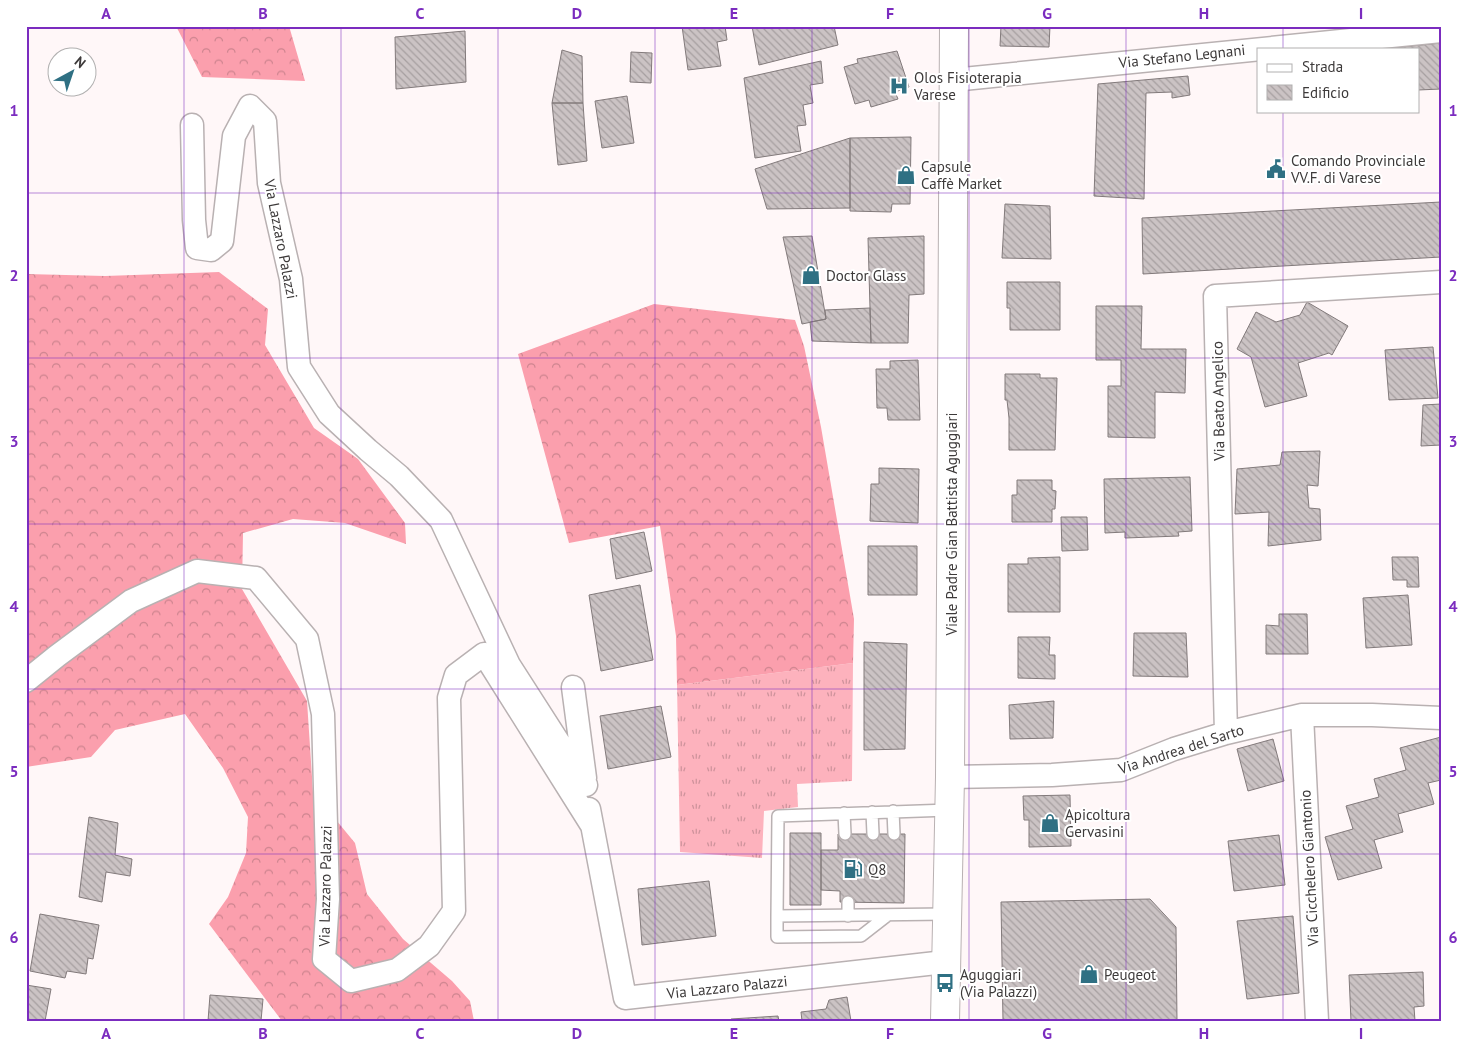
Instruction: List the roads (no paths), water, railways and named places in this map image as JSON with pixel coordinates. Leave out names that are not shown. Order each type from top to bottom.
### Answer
[{"type":"main road","name":"Viale Padre Gian Battista Aguggiari","points":[[944,1021],[950,810],[954,26]]},
{"type":"street","name":"Via Stefano Legnani","points":[[1272,48],[1441,31]]},
{"type":"street","name":"Via Stefano Legnani","points":[[953,80],[1257,49]]},
{"type":"street","name":"Via Lazzaro Palazzi","points":[[192,124],[197,248],[211,250],[222,241],[234,136],[250,106],[265,121],[269,183],[291,280],[299,367],[329,414],[399,476],[441,520],[509,666],[586,785]]},
{"type":"street","name":"Via Beato Angelico","points":[[1226,732],[1215,296],[1441,282]]},
{"type":"street","name":"Via Lazzaro Palazzi","points":[[26,682],[57,656],[131,601],[197,571],[256,578],[307,639],[323,714],[328,899],[324,959],[351,982],[397,970],[429,946],[454,911],[449,698],[456,675],[484,654],[591,824]]},
{"type":"street","name":"Via Lazzaro Palazzi","points":[[574,687],[591,824],[625,998],[945,962]]},
{"type":"street","name":"Via Andrea del Sarto","points":[[950,776],[1052,776],[1121,770],[1174,749],[1226,732],[1302,715],[1372,715],[1441,718]]},
{"type":"street","name":"Via Cicchelero Giantonio","points":[[1302,715],[1316,1021]]},
{"type":"lane","points":[[893,911],[860,936],[777,937],[778,816],[950,810]]},
{"type":"lane","points":[[893,811],[894,834]]},
{"type":"lane","points":[[872,812],[872,834]]},
{"type":"lane","points":[[844,813],[845,834]]},
{"type":"lane","points":[[848,902],[848,916]]},
{"type":"lane","points":[[874,903],[874,915]]},
{"type":"lane","points":[[777,916],[874,915],[893,911],[947,914]]},
{"type":"place","name":"Olos Fisioterapia Varese","points":[[899,86]]},
{"type":"place","name":"Comando Provinciale VV.F. di Varese","points":[[1276,169]]},
{"type":"place","name":"Capsule Caffè Market","points":[[906,175]]},
{"type":"place","name":"Doctor Glass","points":[[811,275]]},
{"type":"place","name":"Apicoltura Gervasini","points":[[1050,823]]},
{"type":"place","name":"Q8","points":[[853,869]]},
{"type":"place","name":"Peugeot","points":[[1089,974]]},
{"type":"place","name":"Aguggiari (Via Palazzi)","points":[[945,983]]}]
